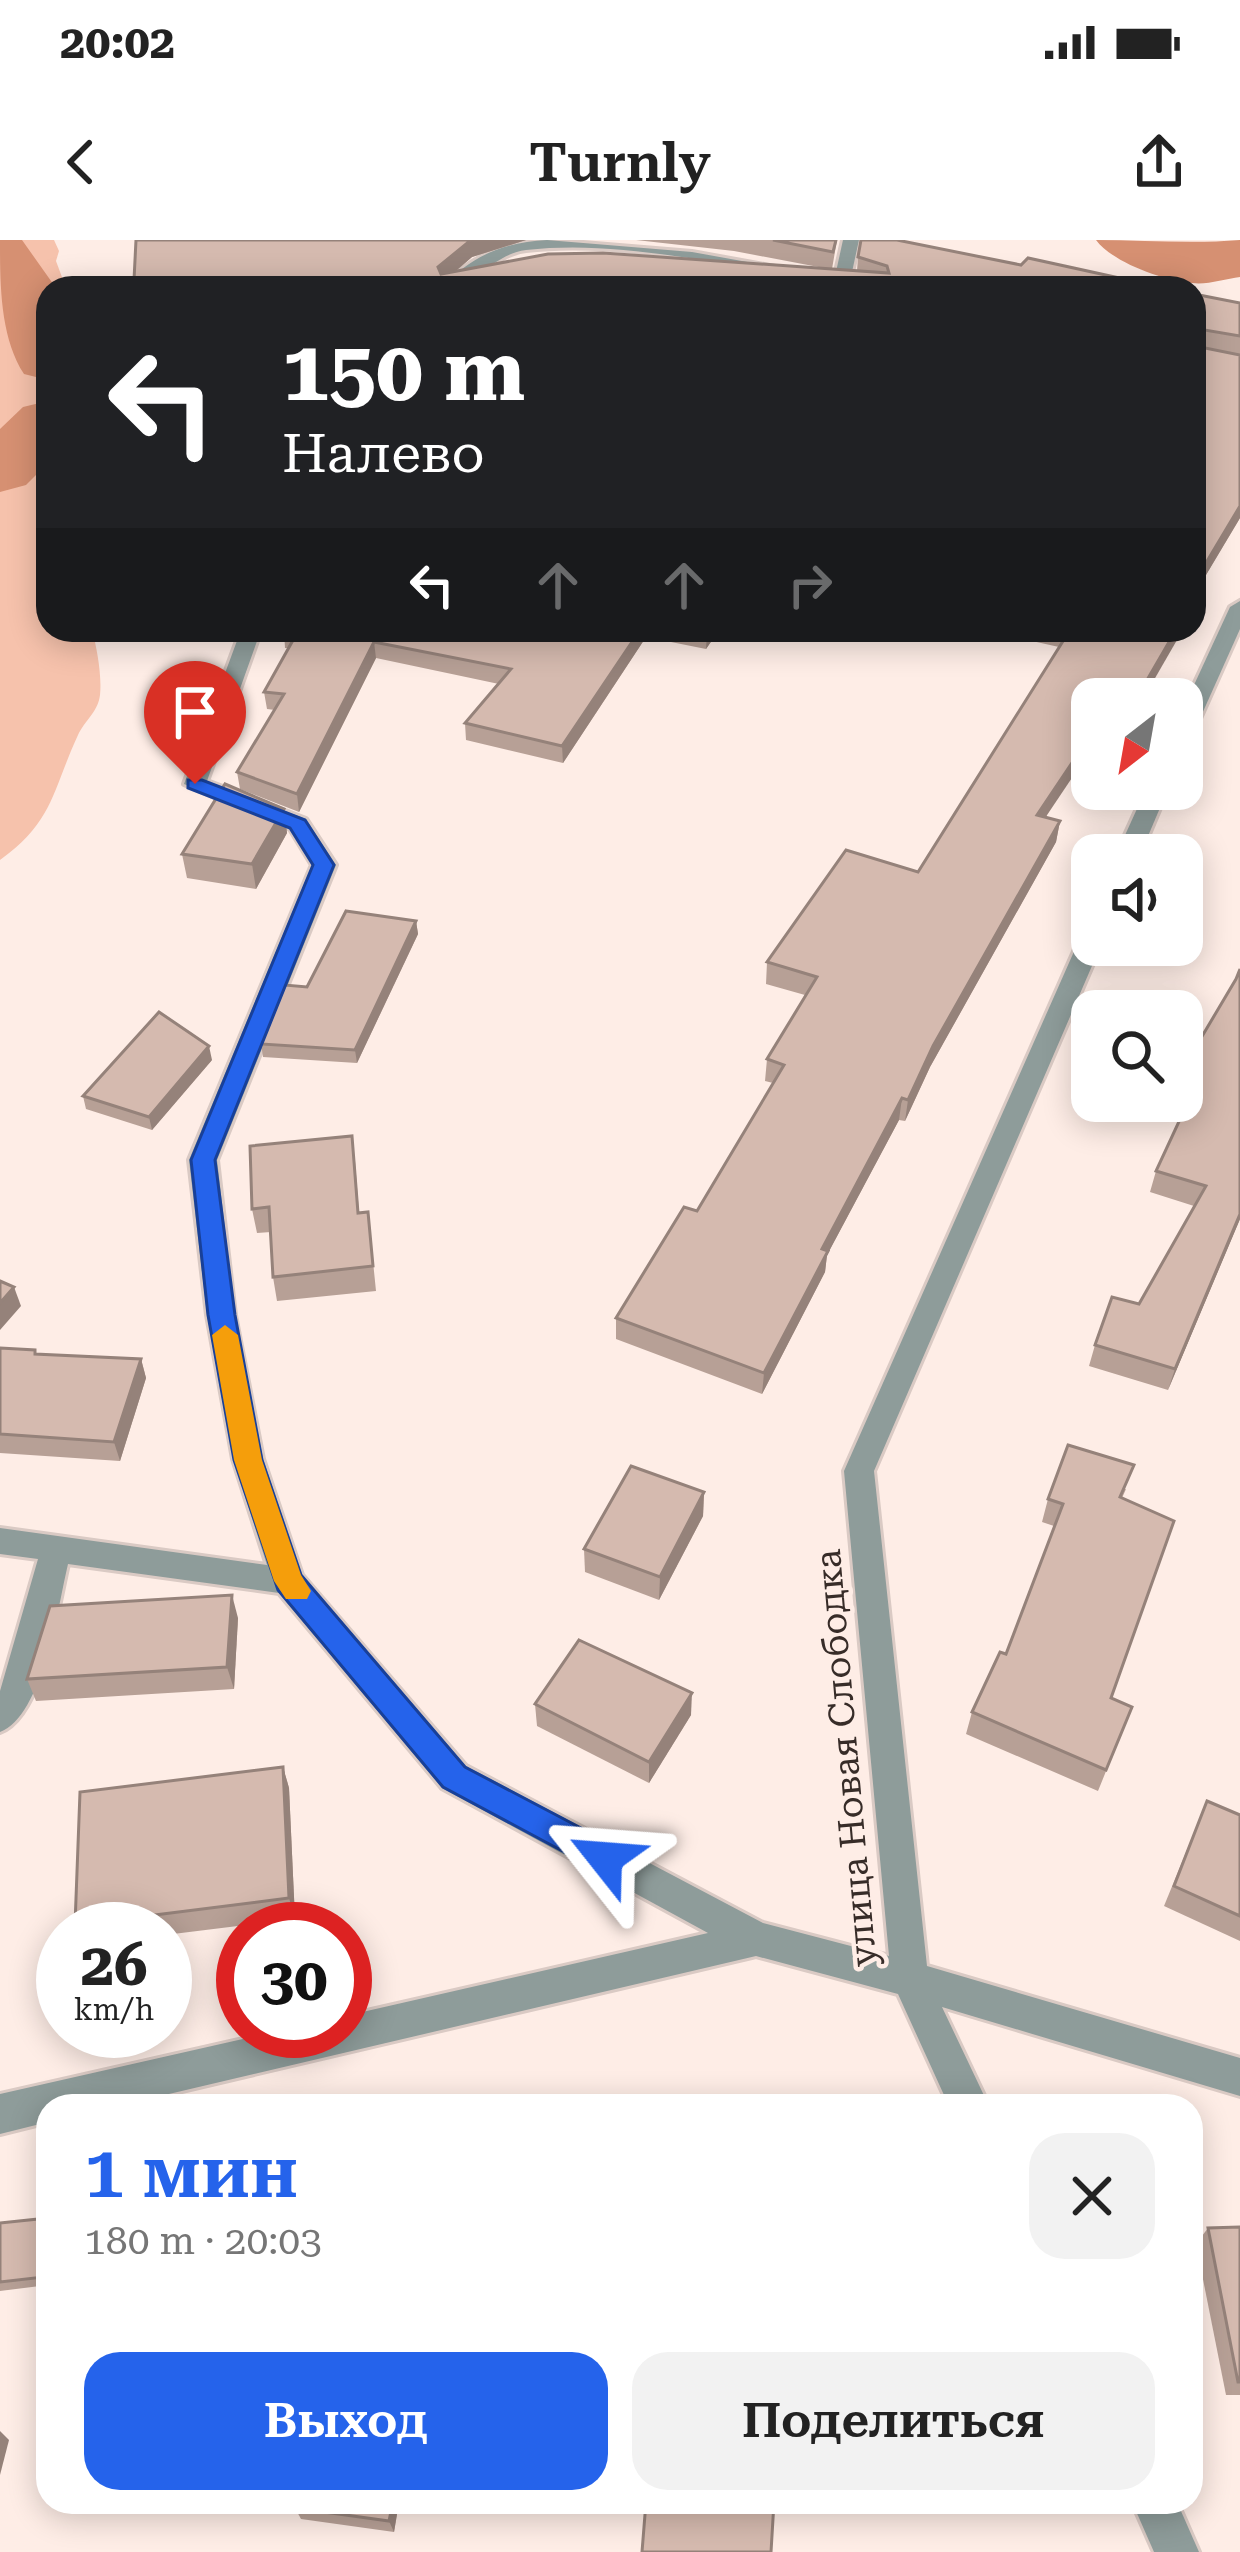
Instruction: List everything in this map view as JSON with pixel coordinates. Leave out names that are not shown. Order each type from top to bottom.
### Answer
[{"type":"street","points":[[843,276],[850,240]]},
{"type":"street","points":[[463,276],[473,266],[522,246],[570,242],[734,260],[799,273]]},
{"type":"street","points":[[1203,688],[1240,607]]},
{"type":"street","points":[[247,642],[195,784],[298,824],[324,865],[203,1160],[221,1315],[248,1460],[288,1581],[454,1777],[756,1939]]},
{"type":"street","name":"улица Новая Слободка","points":[[86,2094],[756,1939],[910,1979],[859,1471],[1080,966]]},
{"type":"street","points":[[0,1541],[288,1581]]},
{"type":"street","points":[[0,1717],[18,1693],[56,1550]]},
{"type":"street","points":[[910,1979],[1240,2077]]},
{"type":"street","points":[[910,1979],[963,2094]]},
{"type":"street","name":"улица Новая Слободка","points":[[0,2114],[36,2106]]},
{"type":"street","points":[[1160,2514],[1177,2552]]},
{"type":"shaded area","points":[[0,240],[54,240],[62,276],[36,276],[36,642],[95,642],[100,695],[42,818],[0,860]]},
{"type":"building","points":[[136,240],[471,240],[438,267],[441,274],[548,254],[603,253],[889,273],[887,266],[858,257],[861,240],[897,240],[1021,265],[1028,258],[1110,276],[134,276]]},
{"type":"building","points":[[773,240],[836,240],[833,252]]},
{"type":"building","points":[[1206,296],[1240,303],[1240,336],[1206,330]]},
{"type":"building","points":[[1206,348],[1240,355],[1240,506],[1206,563]]},
{"type":"building","points":[[292,642],[374,642],[297,794],[237,772],[284,694],[264,692]]},
{"type":"building","points":[[374,642],[632,642],[562,746],[465,723],[511,669]]},
{"type":"building","points":[[1062,642],[1169,642],[1148,678],[1071,678],[1071,764],[1037,815],[1060,821],[933,1046],[908,1100],[902,1098],[822,1249],[828,1251],[764,1373],[616,1318],[684,1207],[697,1211],[784,1065],[767,1059],[817,977],[767,962],[846,850],[918,872]]},
{"type":"building","points":[[225,784],[284,809],[252,864],[182,854]]},
{"type":"building","points":[[346,911],[416,921],[355,1050],[261,1044],[285,985],[307,987]]},
{"type":"building","points":[[1240,969],[1240,1214],[1175,1369],[1095,1345],[1112,1297],[1139,1304],[1206,1186],[1156,1171],[1179,1122],[1203,1122],[1203,1035]]},
{"type":"building","points":[[159,1012],[209,1046],[149,1117],[83,1096]]},
{"type":"building","points":[[352,1136],[358,1213],[368,1212],[373,1266],[273,1277],[269,1207],[252,1209],[250,1146]]},
{"type":"building","points":[[0,1281],[14,1287],[0,1303]]},
{"type":"building","points":[[0,1348],[141,1359],[114,1442],[0,1434]]},
{"type":"building","points":[[1068,1445],[1134,1465],[1120,1497],[1174,1521],[1111,1698],[1132,1707],[1106,1770],[972,1712],[1000,1652],[1006,1654],[1063,1504],[1048,1499]]},
{"type":"building","points":[[631,1466],[704,1492],[660,1577],[584,1549]]},
{"type":"building","points":[[232,1595],[227,1667],[27,1679],[50,1606]]},
{"type":"building","points":[[579,1640],[692,1693],[649,1762],[535,1704]]},
{"type":"building","points":[[283,1767],[289,1898],[216,1902],[216,1907],[192,1910],[192,1902],[76,1902],[80,1792]]},
{"type":"building","points":[[1207,1801],[1240,1815],[1240,1916],[1174,1886]]},
{"type":"building","points":[[36,2219],[36,2278],[0,2282],[0,2223]]},
{"type":"building","points":[[1240,2227],[1240,2382],[1238,2382],[1208,2228]]},
{"type":"building","points":[[338,2514],[390,2514],[389,2521]]},
{"type":"building","points":[[645,2514],[773,2514],[771,2552],[642,2552]]},
{"type":"waterway","points":[[1127,240],[1193,265],[1240,258]]},
{"type":"waterway","points":[[0,253],[36,311]]},
{"type":"waterway","points":[[0,470],[36,434]]},
{"type":"slow traffic","points":[[225,1335],[248,1460],[288,1581],[296,1591]]},
{"type":"route","points":[[195,784],[298,824],[324,865],[203,1160],[221,1315],[248,1460],[288,1581],[454,1777],[605,1858]]}]
